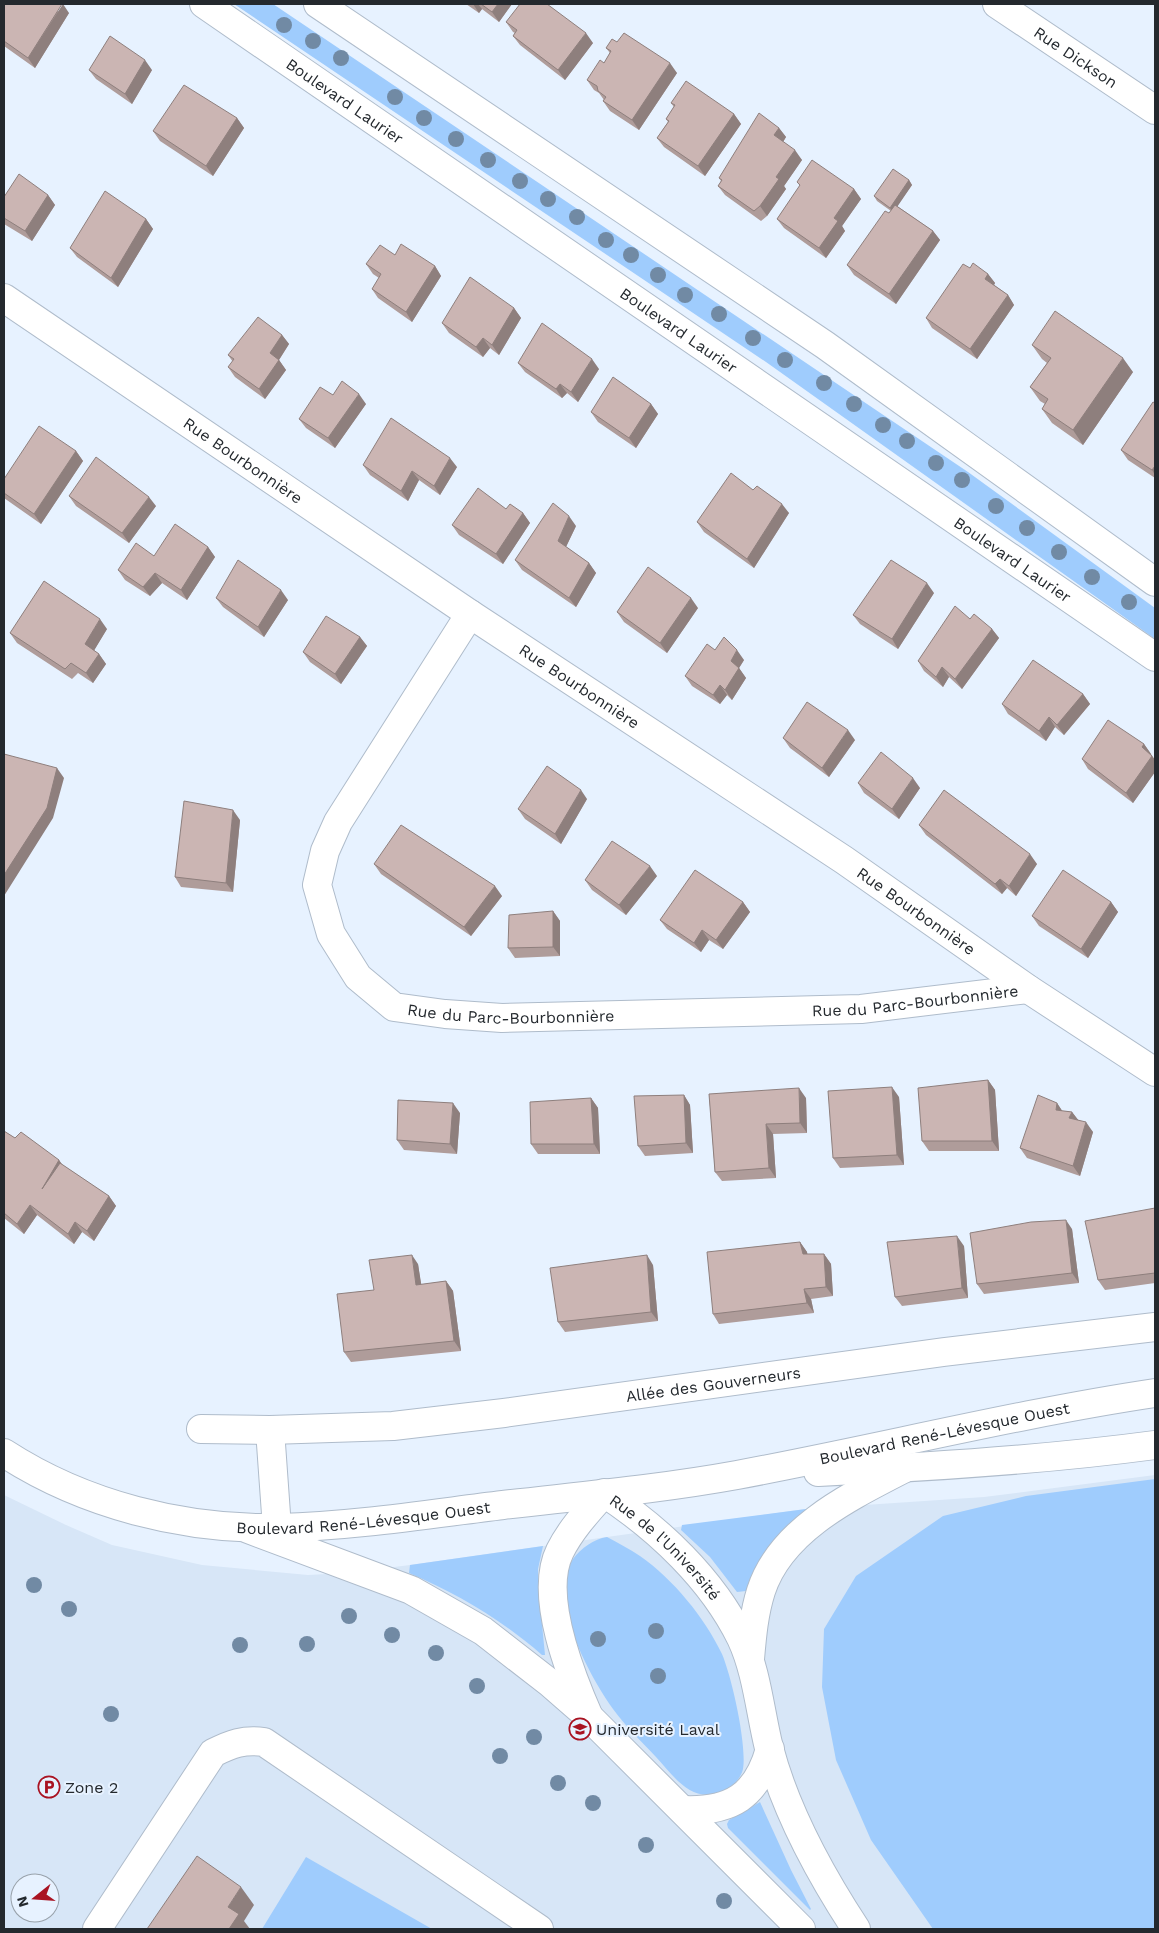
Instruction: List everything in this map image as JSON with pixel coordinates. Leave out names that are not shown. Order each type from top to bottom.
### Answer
[{"type":"street","name":"Boulevard Laurier","points":[[204,4],[1155,657]]},
{"type":"street","points":[[318,4],[826,345],[1155,582]]},
{"type":"street","name":"Rue Dickson","points":[[997,4],[1155,110]]},
{"type":"street","name":"Rue Bourbonnière","points":[[4,298],[470,614],[844,860],[1028,990],[1155,1072]]},
{"type":"street","name":"Rue du Parc-Bourbonnière","points":[[470,614],[338,822],[325,850],[316,885],[331,934],[358,977],[394,1007],[445,1014],[502,1018],[861,1009],[1028,990]]},
{"type":"street","name":"Allée des Gouverneurs","points":[[201,1429],[270,1430],[393,1426],[495,1414],[944,1352],[1155,1326]]},
{"type":"street","name":"Boulevard René-Lévesque Ouest","points":[[4,1453],[60,1484],[104,1501],[152,1514],[190,1521],[277,1528],[376,1520],[736,1475],[1072,1406],[1155,1393]]},
{"type":"street","points":[[270,1430],[277,1528]]},
{"type":"street","name":"Boulevard René-Lévesque Ouest","points":[[736,1475],[905,1468],[1092,1454],[1155,1445]]},
{"type":"street","name":"Rue de l'Université","points":[[750,1663],[754,1621],[761,1590],[785,1550],[809,1525],[838,1505],[905,1468]]},
{"type":"street","name":"Rue de l'Université","points":[[589,1717],[575,1684],[562,1640],[554,1595],[554,1573],[559,1553],[570,1535],[604,1493],[623,1505],[678,1554],[711,1591],[733,1622],[750,1663],[770,1750],[783,1789],[809,1849],[856,1929]]},
{"type":"street","name":"Rue de l'Université","points":[[239,1526],[380,1577],[446,1609],[483,1631],[518,1657],[589,1717],[801,1929]]},
{"type":"street","points":[[98,1929],[213,1754],[230,1744],[248,1740],[264,1742],[539,1929]]},
{"type":"street","points":[[683,1810],[717,1809],[740,1799],[759,1779],[770,1750]]},
{"type":"shaded area","points":[[234,4],[273,4],[968,472],[1155,608],[1155,639],[766,362]]},
{"type":"shaded area","name":"Université Laval","points":[[1155,1475],[1155,1929],[4,1929],[4,1495],[112,1545],[202,1565],[308,1575],[346,1573],[410,1565],[805,1509],[984,1497]]},
{"type":"shaded area","points":[[1155,1479],[1155,1929],[933,1929],[871,1840],[836,1760],[822,1687],[824,1629],[856,1576],[943,1516],[1026,1496]]},
{"type":"shaded area","points":[[806,1509],[807,1512],[768,1549],[746,1591],[737,1592],[710,1557],[681,1530],[682,1525]]},
{"type":"shaded area","points":[[607,1537],[640,1556],[676,1588],[707,1627],[722,1654],[738,1712],[744,1758],[741,1775],[727,1789],[715,1794],[705,1795],[695,1793],[679,1782],[618,1716],[603,1694],[583,1657],[568,1615],[565,1595],[566,1576],[573,1559],[580,1551],[593,1542]]},
{"type":"shaded area","points":[[543,1546],[538,1569],[538,1583],[545,1655],[542,1655],[511,1630],[479,1609],[409,1573],[410,1565]]},
{"type":"shaded area","points":[[760,1802],[810,1910],[728,1828],[729,1820]]},
{"type":"shaded area","points":[[306,1857],[432,1929],[262,1929]]},
{"type":"building","points":[[4,4],[62,4],[28,58],[4,41]]},
{"type":"building","points":[[481,4],[498,4],[492,12]]},
{"type":"building","points":[[520,4],[547,4],[586,33],[558,70],[513,36],[517,30],[506,22]]},
{"type":"building","points":[[624,33],[670,63],[632,120],[603,101],[606,97],[598,91],[597,86],[587,80],[600,60],[604,63],[611,51],[606,48],[612,39],[617,42]]},
{"type":"building","points":[[110,36],[145,60],[125,94],[89,70]]},
{"type":"building","points":[[686,81],[734,114],[698,166],[657,138],[669,121],[666,119],[675,105],[671,103]]},
{"type":"building","points":[[184,85],[237,118],[206,166],[153,131]]},
{"type":"building","points":[[759,113],[779,128],[774,135],[795,150],[776,177],[779,179],[760,206],[754,211],[718,186],[722,180],[719,178]]},
{"type":"building","points":[[812,160],[854,189],[834,218],[838,221],[819,248],[777,219],[800,185],[797,182]]},
{"type":"building","points":[[893,169],[909,180],[890,208],[874,196]]},
{"type":"building","points":[[19,174],[48,195],[25,231],[4,218],[4,197]]},
{"type":"building","points":[[105,191],[146,219],[111,278],[70,248]]},
{"type":"building","points":[[895,205],[933,231],[889,294],[847,265],[885,211],[889,213]]},
{"type":"building","points":[[401,244],[435,266],[406,312],[372,289],[381,274],[366,264],[380,245],[395,255]]},
{"type":"building","points":[[973,263],[988,274],[985,279],[1008,295],[970,349],[926,318],[963,264],[970,268]]},
{"type":"building","points":[[470,277],[514,308],[492,345],[483,338],[476,347],[442,323]]},
{"type":"building","points":[[1055,311],[1123,358],[1073,430],[1042,409],[1048,399],[1030,387],[1051,358],[1032,345]]},
{"type":"building","points":[[258,317],[282,335],[270,353],[279,360],[259,389],[228,367],[234,359],[228,355]]},
{"type":"building","points":[[542,323],[592,359],[571,392],[560,384],[556,389],[518,363]]},
{"type":"building","points":[[613,377],[651,404],[629,438],[591,412]]},
{"type":"building","points":[[342,381],[359,394],[328,438],[299,419],[320,387],[333,395]]},
{"type":"building","points":[[1153,402],[1155,403],[1155,466],[1152,470],[1121,450]]},
{"type":"building","points":[[391,418],[450,458],[434,486],[412,471],[401,491],[363,465]]},
{"type":"building","points":[[39,426],[76,451],[34,514],[4,493],[4,479]]},
{"type":"building","points":[[96,457],[149,497],[122,533],[69,496]]},
{"type":"building","points":[[731,473],[753,490],[757,486],[782,504],[747,559],[697,522]]},
{"type":"building","points":[[478,488],[506,509],[510,504],[523,513],[496,554],[452,525]]},
{"type":"building","points":[[553,503],[569,516],[558,541],[589,563],[569,598],[515,560]]},
{"type":"building","points":[[175,524],[208,547],[181,590],[155,573],[143,587],[118,570],[136,543],[154,556]]},
{"type":"building","points":[[238,560],[281,590],[258,627],[216,598]]},
{"type":"building","points":[[891,560],[927,583],[892,639],[853,615]]},
{"type":"building","points":[[648,567],[691,598],[660,643],[617,612]]},
{"type":"building","points":[[44,581],[100,619],[85,644],[99,654],[86,673],[71,663],[65,669],[10,633]]},
{"type":"building","points":[[955,606],[970,619],[974,614],[992,629],[955,679],[942,667],[936,677],[918,661]]},
{"type":"building","points":[[326,616],[360,637],[335,674],[303,652]]},
{"type":"building","points":[[724,637],[737,650],[731,661],[739,668],[725,690],[720,685],[713,695],[685,676],[707,644],[715,650]]},
{"type":"building","points":[[1033,660],[1083,694],[1057,725],[1049,717],[1039,731],[1002,704]]},
{"type":"building","points":[[807,702],[848,730],[822,768],[783,738]]},
{"type":"building","points":[[1108,720],[1144,744],[1142,747],[1152,756],[1126,793],[1082,759]]},
{"type":"building","points":[[881,752],[913,778],[892,809],[858,783]]},
{"type":"building","points":[[4,754],[57,768],[47,808],[4,875]]},
{"type":"building","points":[[547,766],[581,790],[555,834],[518,809]]},
{"type":"building","points":[[944,790],[1030,854],[1009,886],[1000,879],[995,884],[919,825]]},
{"type":"building","points":[[184,801],[233,810],[226,883],[175,877]]},
{"type":"building","points":[[401,825],[495,886],[464,927],[374,864]]},
{"type":"building","points":[[612,841],[650,866],[619,905],[585,880]]},
{"type":"building","points":[[695,870],[743,902],[716,940],[702,930],[694,943],[660,920]]},
{"type":"building","points":[[1063,870],[1111,902],[1081,949],[1032,916]]},
{"type":"building","points":[[553,911],[553,947],[508,948],[509,915]]},
{"type":"building","points":[[988,1080],[992,1141],[922,1141],[918,1088]]},
{"type":"building","points":[[892,1087],[897,1155],[833,1158],[828,1091]]},
{"type":"building","points":[[799,1088],[800,1123],[766,1124],[769,1168],[715,1172],[709,1094]]},
{"type":"building","points":[[684,1095],[686,1143],[638,1146],[634,1096]]},
{"type":"building","points":[[1038,1095],[1057,1103],[1056,1110],[1072,1112],[1069,1118],[1086,1122],[1073,1166],[1020,1148]]},
{"type":"building","points":[[591,1098],[594,1144],[531,1144],[530,1102]]},
{"type":"building","points":[[398,1100],[453,1103],[450,1144],[397,1140]]},
{"type":"building","points":[[4,1131],[15,1138],[21,1132],[59,1160],[42,1189],[60,1163],[109,1196],[87,1231],[75,1222],[68,1234],[30,1205],[17,1224],[4,1213]]},
{"type":"building","points":[[1155,1208],[1155,1273],[1098,1280],[1085,1221]]},
{"type":"building","points":[[1066,1220],[1072,1273],[977,1284],[970,1233],[1031,1222]]},
{"type":"building","points":[[957,1236],[962,1288],[895,1297],[887,1242]]},
{"type":"building","points":[[800,1242],[803,1254],[824,1254],[826,1287],[804,1289],[807,1303],[713,1314],[707,1252]]},
{"type":"building","points":[[412,1255],[416,1285],[446,1281],[454,1341],[344,1352],[337,1294],[374,1290],[369,1260]]},
{"type":"building","points":[[647,1255],[651,1312],[558,1322],[550,1268]]},
{"type":"building","points":[[197,1856],[241,1887],[228,1907],[239,1914],[229,1929],[147,1929]]},
{"type":"place","name":"Université Laval","points":[[580,1729]]},
{"type":"place","name":"Zone 2","points":[[49,1787]]}]
